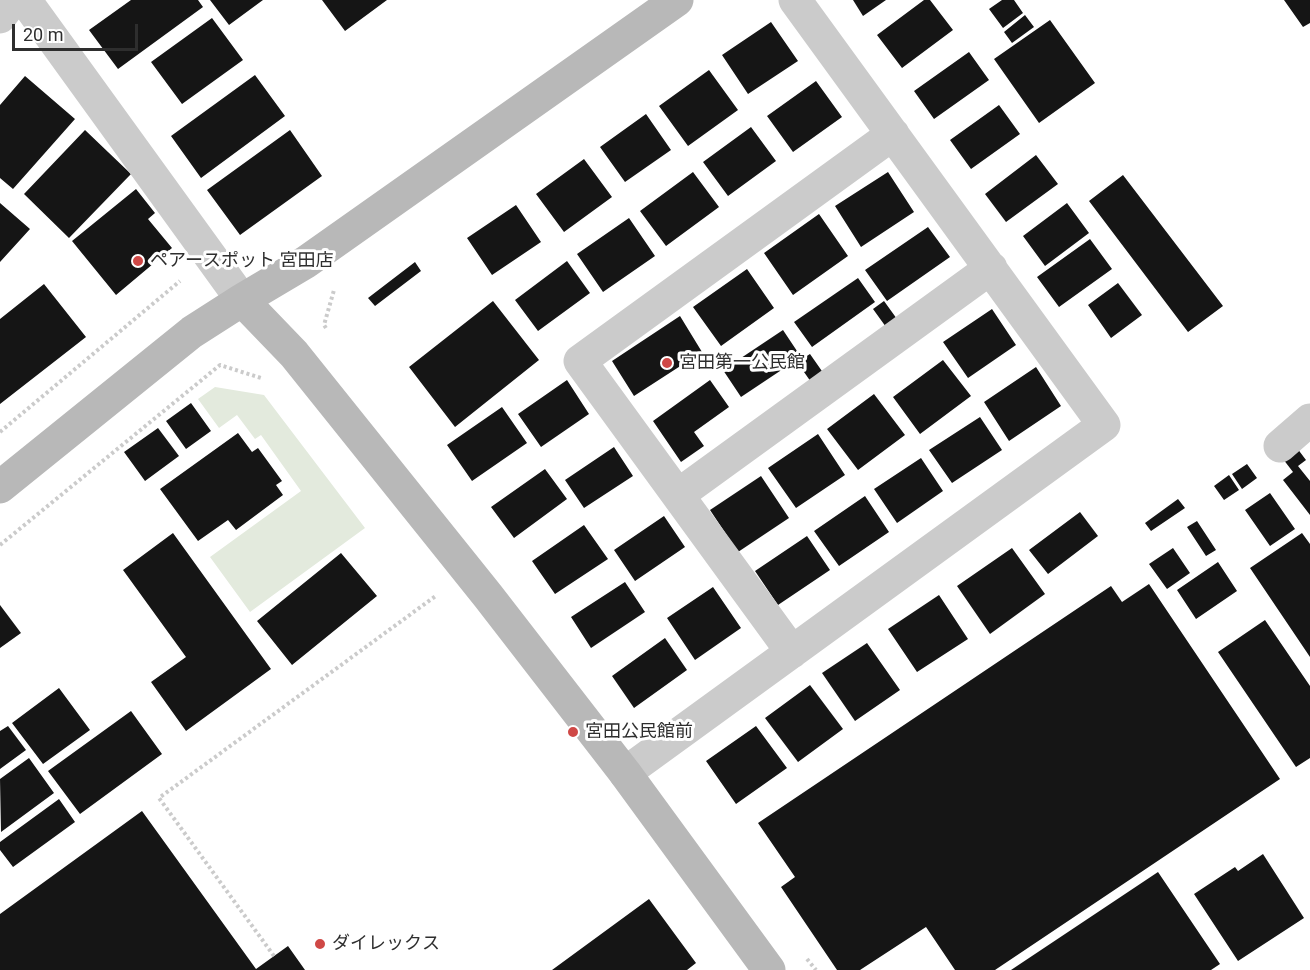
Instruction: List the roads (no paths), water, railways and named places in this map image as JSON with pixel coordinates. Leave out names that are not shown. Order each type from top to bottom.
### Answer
[{"type":"street","points":[[0,17],[13,0]]},
{"type":"street","points":[[25,0],[242,300],[294,354],[488,596],[625,773],[769,970]]},
{"type":"street","points":[[0,487],[192,332],[306,262],[677,0]]},
{"type":"street","points":[[625,773],[1104,426],[795,0]]},
{"type":"street","points":[[792,652],[580,361],[893,134]]},
{"type":"street","points":[[678,495],[990,268]]},
{"type":"street","points":[[1280,446],[1310,420]]},
{"type":"place","name":"ペアースポット 宮田店","points":[[138,261]]},
{"type":"place","name":"宮田第一公民館","points":[[667,363]]},
{"type":"place","name":"宮田公民館前","points":[[573,732]]},
{"type":"place","name":"ダイレックス","points":[[320,944]]}]
